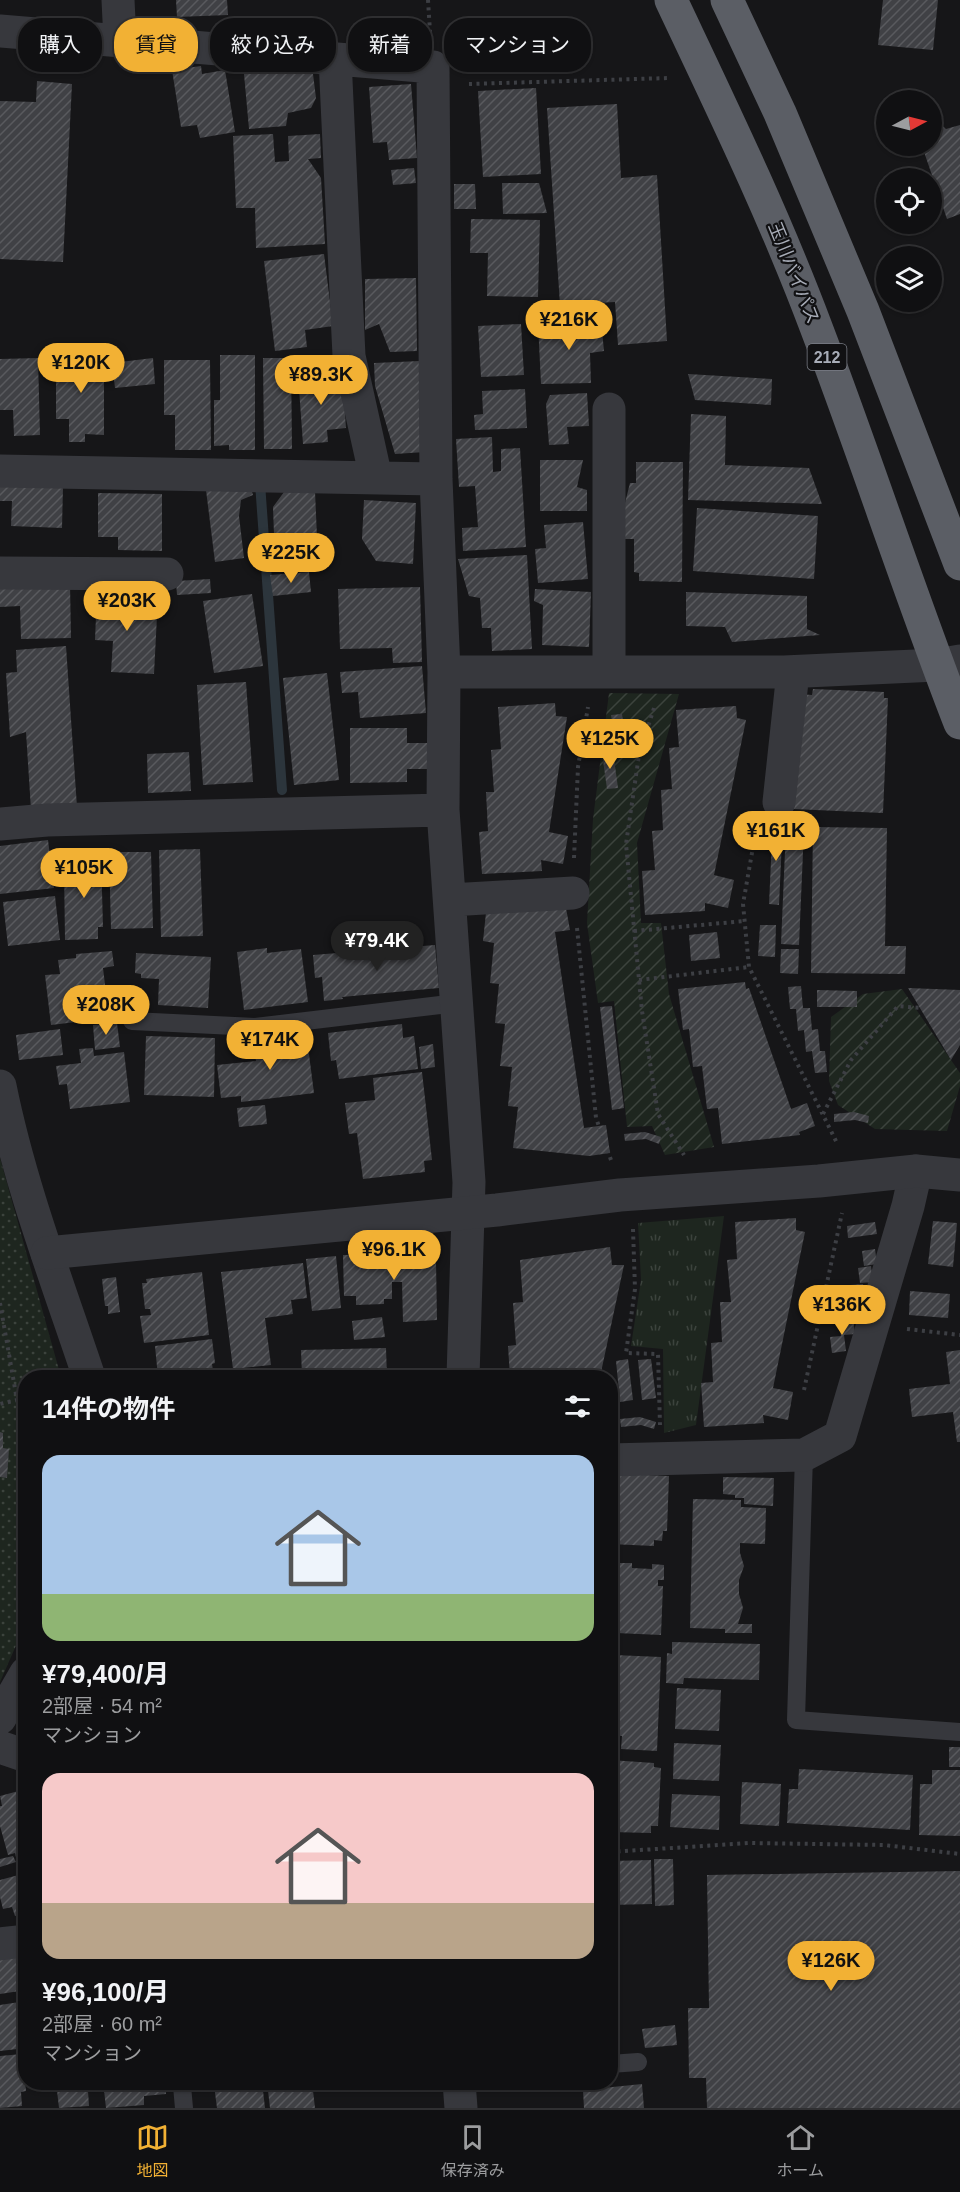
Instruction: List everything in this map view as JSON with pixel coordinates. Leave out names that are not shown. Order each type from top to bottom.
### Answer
[{"type":"highway","name":"玉川バイパス","points":[[670,0],[755,178],[816,326],[949,663],[960,723]]},
{"type":"highway","name":"212","points":[[727,0],[780,113],[863,311],[960,564]]},
{"type":"street","points":[[118,0],[119,18]]},
{"type":"street","points":[[0,31],[114,40]]},
{"type":"street","points":[[336,59],[433,67],[436,479],[444,672],[443,810],[469,1182],[463,1370]]},
{"type":"street","points":[[336,72],[349,356],[376,478]]},
{"type":"street","points":[[609,409],[609,672]]},
{"type":"street","points":[[0,471],[436,479]]},
{"type":"street","points":[[0,573],[167,574]]},
{"type":"street","points":[[444,672],[793,672],[949,663]]},
{"type":"street","points":[[768,813],[793,672]]},
{"type":"street","points":[[0,824],[47,820],[443,810]]},
{"type":"street","points":[[450,900],[573,893]]},
{"type":"street","points":[[0,1086],[7,1119],[47,1253],[87,1370]]},
{"type":"street","points":[[618,1460],[804,1455],[840,1436],[909,1206],[916,1171]]},
{"type":"street","points":[[47,1253],[620,1195],[819,1181],[916,1171],[960,1175]]},
{"type":"street","points":[[0,1718],[18,1687]]},
{"type":"street","points":[[0,1747],[18,1753]]},
{"type":"street","points":[[460,2090],[461,2108]]},
{"type":"lane","points":[[132,1020],[255,1027],[457,1003]]},
{"type":"lane","points":[[804,1455],[796,1720],[960,1731]]},
{"type":"lane","points":[[618,2063],[638,2062]]},
{"type":"lane","points":[[182,2090],[184,2108]]},
{"type":"path","points":[[433,86],[669,78]]},
{"type":"path","points":[[665,672],[639,755],[626,844],[642,1011],[658,1114],[686,1159]]},
{"type":"path","points":[[768,813],[743,904],[749,967],[837,1143]]},
{"type":"path","points":[[634,931],[745,921]]},
{"type":"path","points":[[639,980],[749,967]]},
{"type":"path","points":[[823,1115],[851,1060],[898,1006],[920,1008]]},
{"type":"path","points":[[804,1390],[844,1204]]},
{"type":"path","points":[[633,1227],[635,1289],[626,1353],[658,1354],[661,1459]]},
{"type":"path","points":[[0,1303],[17,1400],[0,1404]]},
{"type":"path","points":[[873,1325],[960,1335]]},
{"type":"path","points":[[618,1851],[749,1843],[884,1845],[960,1854]]},
{"type":"green space","points":[[609,693],[679,694],[637,843],[641,923],[661,923],[669,994],[714,1147],[665,1155],[652,1126],[627,1127],[614,1001],[598,1003],[587,923],[593,819]]},
{"type":"green space","points":[[902,989],[960,1073],[960,1086],[947,1131],[875,1129],[838,1105],[829,1081],[831,1017],[863,994]]},
{"type":"green space","points":[[0,1158],[59,1370],[18,1370],[18,1641],[0,1682]]},
{"type":"green space","points":[[724,1216],[696,1425],[664,1433],[663,1349],[631,1346],[641,1280],[638,1223]]},
{"type":"building","points":[[176,0],[227,0],[228,15],[177,17]]},
{"type":"building","points":[[883,0],[938,0],[933,50],[878,45]]},
{"type":"building","points":[[198,66],[201,66],[202,74],[225,72],[235,132],[200,138],[197,125],[181,127],[172,72],[198,72]]},
{"type":"building","points":[[313,72],[316,98],[311,108],[288,113],[286,126],[249,129],[244,74]]},
{"type":"building","points":[[37,81],[72,84],[63,262],[0,259],[0,101],[36,102]]},
{"type":"building","points":[[411,84],[417,158],[389,160],[387,142],[373,143],[369,87]]},
{"type":"building","points":[[536,88],[541,174],[483,177],[478,91]]},
{"type":"building","points":[[617,104],[621,178],[657,175],[667,341],[618,345],[615,302],[560,305],[547,108]]},
{"type":"building","points":[[942,125],[946,129],[960,125],[960,214],[947,219],[942,204],[942,168],[930,168],[925,156],[942,156]]},
{"type":"building","points":[[273,134],[275,162],[289,161],[288,136],[320,134],[321,158],[308,159],[321,178],[325,244],[256,248],[255,208],[236,208],[233,136]]},
{"type":"building","points":[[414,168],[416,183],[393,185],[391,170]]},
{"type":"building","points":[[502,183],[539,183],[547,213],[503,214]]},
{"type":"building","points":[[454,184],[475,184],[476,209],[454,209]]},
{"type":"building","points":[[471,219],[540,220],[538,297],[487,296],[488,253],[470,253]]},
{"type":"building","points":[[324,254],[333,326],[305,330],[307,347],[275,351],[264,261]]},
{"type":"building","points":[[416,278],[417,351],[390,352],[379,324],[365,330],[365,279]]},
{"type":"building","points":[[601,320],[604,351],[590,353],[591,383],[541,384],[538,324]]},
{"type":"building","points":[[521,324],[524,375],[481,377],[478,326]]},
{"type":"building","points":[[104,354],[104,435],[85,434],[85,442],[69,442],[69,419],[56,419],[56,355]]},
{"type":"building","points":[[220,355],[255,355],[255,450],[229,450],[229,445],[214,446],[214,400],[220,400]]},
{"type":"building","points":[[38,358],[40,435],[14,436],[13,410],[0,410],[0,359]]},
{"type":"building","points":[[153,358],[155,384],[115,388],[112,363]]},
{"type":"building","points":[[263,358],[291,358],[292,449],[264,449]]},
{"type":"building","points":[[164,360],[210,360],[211,450],[175,450],[175,415],[164,415]]},
{"type":"building","points":[[420,361],[425,452],[395,454],[375,386],[374,363]]},
{"type":"building","points":[[342,373],[346,428],[327,430],[328,442],[303,444],[298,375]]},
{"type":"building","points":[[688,374],[772,379],[771,405],[695,400]]},
{"type":"building","points":[[525,389],[527,428],[475,430],[474,415],[483,414],[482,391]]},
{"type":"building","points":[[587,393],[589,426],[567,427],[569,444],[549,445],[546,404],[550,395]]},
{"type":"building","points":[[691,414],[726,416],[725,465],[809,468],[822,504],[688,500]]},
{"type":"building","points":[[492,437],[493,472],[501,471],[501,449],[520,448],[526,547],[463,551],[462,528],[478,527],[475,486],[459,487],[456,439]]},
{"type":"building","points":[[540,460],[583,460],[577,487],[587,490],[587,511],[540,511]]},
{"type":"building","points":[[636,462],[683,462],[682,582],[639,581],[639,573],[634,572],[634,539],[625,539],[625,503],[630,483],[636,483]]},
{"type":"building","points":[[0,485],[63,487],[62,528],[11,526],[12,501],[0,501]]},
{"type":"building","points":[[250,485],[253,495],[241,500],[239,516],[244,558],[215,562],[206,490]]},
{"type":"building","points":[[315,491],[318,560],[275,562],[273,507],[284,492]]},
{"type":"building","points":[[98,493],[162,494],[162,551],[118,550],[118,537],[98,537]]},
{"type":"building","points":[[364,500],[416,503],[413,564],[376,561],[362,539]]},
{"type":"building","points":[[697,508],[818,516],[814,579],[693,571]]},
{"type":"building","points":[[583,522],[588,579],[538,583],[535,549],[546,548],[544,525]]},
{"type":"building","points":[[527,555],[532,649],[492,651],[491,628],[482,628],[480,598],[469,596],[458,559]]},
{"type":"building","points":[[309,572],[311,592],[273,596],[270,575]]},
{"type":"building","points":[[210,579],[211,593],[177,595],[176,581]]},
{"type":"building","points":[[70,583],[71,638],[21,639],[20,606],[0,607],[0,585]]},
{"type":"building","points":[[420,587],[422,662],[393,663],[392,648],[340,649],[338,589]]},
{"type":"building","points":[[535,589],[591,592],[589,647],[542,645],[543,605],[534,601]]},
{"type":"building","points":[[97,592],[137,594],[157,616],[154,674],[111,672],[113,641],[95,640]]},
{"type":"building","points":[[686,592],[807,596],[807,629],[820,635],[732,642],[725,627],[686,626]]},
{"type":"building","points":[[252,594],[263,666],[214,673],[203,601]]},
{"type":"building","points":[[66,646],[77,807],[31,810],[26,732],[10,737],[6,673],[17,672],[16,650]]},
{"type":"building","points":[[422,666],[426,713],[360,718],[358,692],[342,693],[340,672]]},
{"type":"building","points":[[327,673],[339,780],[294,785],[283,678]]},
{"type":"building","points":[[246,682],[253,782],[203,785],[197,685]]},
{"type":"building","points":[[813,689],[884,692],[884,698],[888,698],[883,813],[793,809],[798,694],[812,695]]},
{"type":"building","points":[[555,703],[556,716],[567,717],[549,832],[568,836],[563,864],[541,860],[542,871],[482,874],[479,832],[488,831],[486,792],[494,792],[491,750],[501,749],[498,707]]},
{"type":"building","points":[[736,706],[737,718],[746,720],[714,875],[734,880],[728,908],[705,903],[705,911],[645,915],[642,871],[655,870],[652,831],[663,830],[661,790],[672,789],[669,748],[679,747],[676,710]]},
{"type":"building","points":[[622,714],[627,750],[616,751],[611,715]]},
{"type":"building","points":[[350,728],[407,728],[407,743],[430,743],[430,769],[407,769],[407,782],[350,783]]},
{"type":"building","points":[[613,751],[618,788],[607,789],[602,753]]},
{"type":"building","points":[[189,752],[191,791],[148,793],[147,754]]},
{"type":"building","points":[[773,818],[783,819],[779,905],[769,904]]},
{"type":"building","points":[[813,827],[887,828],[885,946],[906,946],[905,974],[811,973]]},
{"type":"building","points":[[786,828],[804,829],[799,945],[781,944]]},
{"type":"building","points":[[48,840],[54,888],[0,894],[0,846]]},
{"type":"building","points":[[200,849],[203,936],[161,937],[159,850]]},
{"type":"building","points":[[109,852],[151,852],[153,928],[111,929]]},
{"type":"building","points":[[79,855],[101,855],[103,927],[98,927],[98,939],[65,940],[64,867],[80,866]]},
{"type":"building","points":[[55,896],[60,940],[8,946],[3,902]]},
{"type":"building","points":[[487,903],[566,908],[570,930],[555,932],[584,1128],[606,1125],[610,1153],[589,1156],[513,1148],[518,1107],[508,1106],[512,1067],[500,1066],[505,1024],[495,1023],[499,984],[490,983],[494,943],[483,941]]},
{"type":"building","points":[[760,925],[776,925],[775,957],[758,956]]},
{"type":"building","points":[[717,932],[720,958],[691,961],[689,935]]},
{"type":"building","points":[[435,945],[439,988],[342,997],[343,999],[324,1001],[322,977],[315,978],[313,955]]},
{"type":"building","points":[[267,948],[267,953],[301,949],[308,1002],[244,1010],[237,952]]},
{"type":"building","points":[[781,949],[799,949],[798,974],[780,973]]},
{"type":"building","points":[[112,951],[114,966],[103,968],[109,1018],[51,1025],[45,975],[60,974],[58,960],[76,958],[76,954]]},
{"type":"building","points":[[136,953],[211,957],[208,1008],[158,1005],[159,979],[141,978],[141,974],[135,973]]},
{"type":"building","points":[[745,982],[791,1109],[807,1103],[815,1126],[799,1132],[800,1135],[722,1144],[718,1108],[707,1109],[702,1066],[693,1067],[689,1029],[683,1030],[678,989]]},
{"type":"building","points":[[801,986],[803,1008],[810,1008],[812,1030],[818,1029],[820,1051],[825,1051],[827,1072],[815,1073],[812,1051],[806,1052],[804,1030],[798,1031],[796,1009],[790,1009],[788,987]]},
{"type":"building","points":[[908,988],[960,990],[960,1045],[951,1060]]},
{"type":"building","points":[[817,990],[857,991],[857,1007],[817,1007]]},
{"type":"building","points":[[612,1006],[624,1108],[612,1110],[600,1007]]},
{"type":"building","points":[[117,1023],[120,1047],[95,1050],[93,1025]]},
{"type":"building","points":[[402,1024],[403,1038],[414,1036],[418,1069],[339,1079],[336,1060],[331,1061],[328,1033]]},
{"type":"building","points":[[60,1029],[63,1055],[19,1060],[16,1035]]},
{"type":"building","points":[[292,1035],[293,1040],[307,1039],[314,1093],[241,1102],[241,1096],[221,1098],[217,1065],[256,1061],[253,1040]]},
{"type":"building","points":[[146,1036],[215,1038],[214,1097],[144,1095]]},
{"type":"building","points":[[433,1044],[435,1067],[421,1069],[419,1047]]},
{"type":"building","points":[[93,1048],[94,1056],[124,1052],[130,1102],[70,1109],[67,1084],[59,1085],[56,1066],[81,1063],[79,1049]]},
{"type":"building","points":[[422,1072],[432,1160],[424,1161],[425,1172],[363,1179],[357,1133],[349,1134],[345,1103],[375,1100],[373,1078]]},
{"type":"building","points":[[265,1105],[267,1124],[239,1127],[237,1108]]},
{"type":"building","points":[[854,1112],[869,1116],[868,1123],[855,1120],[834,1122],[834,1114]]},
{"type":"building","points":[[645,1132],[661,1137],[659,1144],[646,1139],[625,1141],[624,1134]]},
{"type":"building","points":[[796,1218],[796,1230],[805,1232],[773,1388],[793,1392],[788,1420],[763,1415],[764,1423],[704,1427],[701,1383],[713,1382],[711,1343],[722,1342],[720,1302],[731,1302],[727,1260],[737,1259],[735,1222]]},
{"type":"building","points":[[933,1221],[957,1223],[953,1267],[928,1264]]},
{"type":"building","points":[[875,1222],[877,1234],[848,1238],[847,1226]]},
{"type":"building","points":[[610,1247],[612,1265],[624,1265],[602,1370],[510,1370],[508,1346],[516,1345],[513,1303],[523,1302],[520,1260]]},
{"type":"building","points":[[430,1248],[430,1261],[436,1261],[437,1320],[403,1322],[402,1282],[392,1282],[392,1299],[384,1299],[384,1304],[356,1305],[356,1296],[344,1296],[343,1255],[407,1254],[407,1249]]},
{"type":"building","points":[[875,1249],[877,1264],[864,1266],[862,1251]]},
{"type":"building","points":[[336,1256],[341,1308],[312,1311],[306,1259]]},
{"type":"building","points":[[303,1263],[307,1298],[291,1300],[293,1314],[265,1318],[271,1365],[233,1369],[221,1272]]},
{"type":"building","points":[[871,1266],[873,1282],[860,1283],[858,1268]]},
{"type":"building","points":[[202,1272],[209,1335],[144,1343],[140,1316],[151,1315],[150,1309],[145,1309],[142,1283],[147,1283],[146,1279]]},
{"type":"building","points":[[116,1277],[120,1312],[108,1314],[102,1279]]},
{"type":"building","points":[[863,1284],[865,1299],[852,1301],[850,1285]]},
{"type":"building","points":[[910,1291],[950,1294],[948,1318],[909,1315]]},
{"type":"building","points":[[857,1301],[859,1317],[846,1318],[844,1303]]},
{"type":"building","points":[[382,1317],[385,1337],[354,1340],[352,1321]]},
{"type":"building","points":[[853,1318],[855,1334],[844,1335],[846,1351],[832,1353],[830,1337],[841,1336],[839,1320]]},
{"type":"building","points":[[212,1339],[215,1363],[212,1364],[213,1370],[157,1370],[155,1346]]},
{"type":"building","points":[[386,1348],[387,1370],[302,1370],[301,1350]]},
{"type":"building","points":[[960,1350],[960,1442],[957,1442],[953,1412],[912,1417],[909,1389],[950,1384],[946,1352]]},
{"type":"building","points":[[628,1359],[633,1400],[620,1402],[616,1361]]},
{"type":"building","points":[[651,1359],[656,1398],[642,1400],[638,1360]]},
{"type":"building","points":[[640,1417],[656,1422],[654,1429],[641,1425],[621,1427],[620,1419]]},
{"type":"building","points":[[0,1432],[3,1433],[3,1448],[9,1449],[7,1478],[0,1477]]},
{"type":"building","points":[[620,1474],[669,1476],[667,1531],[663,1531],[662,1541],[654,1540],[654,1546],[618,1544]]},
{"type":"building","points":[[723,1477],[774,1478],[773,1506],[744,1504],[744,1498],[723,1494]]},
{"type":"building","points":[[693,1499],[741,1500],[741,1507],[766,1508],[765,1544],[740,1543],[744,1566],[739,1580],[739,1594],[743,1608],[738,1624],[752,1624],[752,1633],[725,1633],[725,1629],[690,1628]]},
{"type":"building","points":[[619,1563],[632,1563],[632,1568],[652,1569],[652,1564],[664,1565],[664,1580],[658,1580],[658,1586],[663,1586],[661,1635],[618,1633]]},
{"type":"building","points":[[672,1642],[760,1644],[759,1680],[684,1678],[683,1684],[666,1683],[667,1653],[672,1654]]},
{"type":"building","points":[[618,1655],[661,1657],[657,1751],[621,1749],[622,1736],[618,1736]]},
{"type":"building","points":[[677,1688],[721,1690],[719,1731],[675,1729]]},
{"type":"building","points":[[674,1743],[721,1745],[719,1781],[673,1779]]},
{"type":"building","points":[[949,1747],[960,1747],[960,1767],[949,1767]]},
{"type":"building","points":[[618,1761],[654,1763],[654,1767],[661,1768],[658,1826],[651,1826],[651,1833],[618,1832]]},
{"type":"building","points":[[799,1769],[913,1775],[910,1830],[787,1823],[789,1789],[798,1789]]},
{"type":"building","points":[[932,1770],[960,1770],[960,1836],[919,1835],[920,1784],[932,1784]]},
{"type":"building","points":[[742,1782],[781,1784],[779,1826],[740,1824]]},
{"type":"building","points":[[18,1791],[18,1861],[15,1853],[8,1855],[0,1826],[0,1806],[2,1806],[0,1796]]},
{"type":"building","points":[[672,1794],[720,1796],[719,1830],[670,1827]]},
{"type":"building","points":[[13,1856],[16,1862],[0,1867],[0,1859]]},
{"type":"building","points":[[654,1859],[673,1859],[674,1905],[655,1906]]},
{"type":"building","points":[[651,1860],[652,1904],[618,1905],[618,1861]]},
{"type":"building","points":[[960,1871],[960,2108],[707,2108],[706,2078],[689,2078],[688,2008],[709,2008],[707,1875]]},
{"type":"building","points":[[18,1875],[18,1915],[15,1916],[12,1907],[3,1909],[0,1880]]},
{"type":"building","points":[[18,1954],[18,1991],[0,1994],[0,1957]]},
{"type":"building","points":[[18,2002],[18,2049],[0,2051],[0,2005]]},
{"type":"building","points":[[675,2025],[677,2045],[645,2048],[642,2029]]},
{"type":"building","points":[[18,2054],[18,2090],[26,2091],[21,2092],[22,2106],[0,2108],[0,2056]]},
{"type":"building","points":[[642,2084],[644,2108],[584,2108],[583,2090],[618,2090],[618,2086]]},
{"type":"building","points":[[57,2090],[104,2090],[88,2091],[89,2106],[59,2108]]},
{"type":"building","points":[[104,2090],[166,2090],[166,2094],[144,2096],[144,2105],[106,2108]]},
{"type":"building","points":[[215,2090],[263,2090],[265,2108],[217,2108]]},
{"type":"building","points":[[268,2090],[313,2090],[315,2108],[270,2108]]},
{"type":"waterway","points":[[260,483],[282,790]]}]
